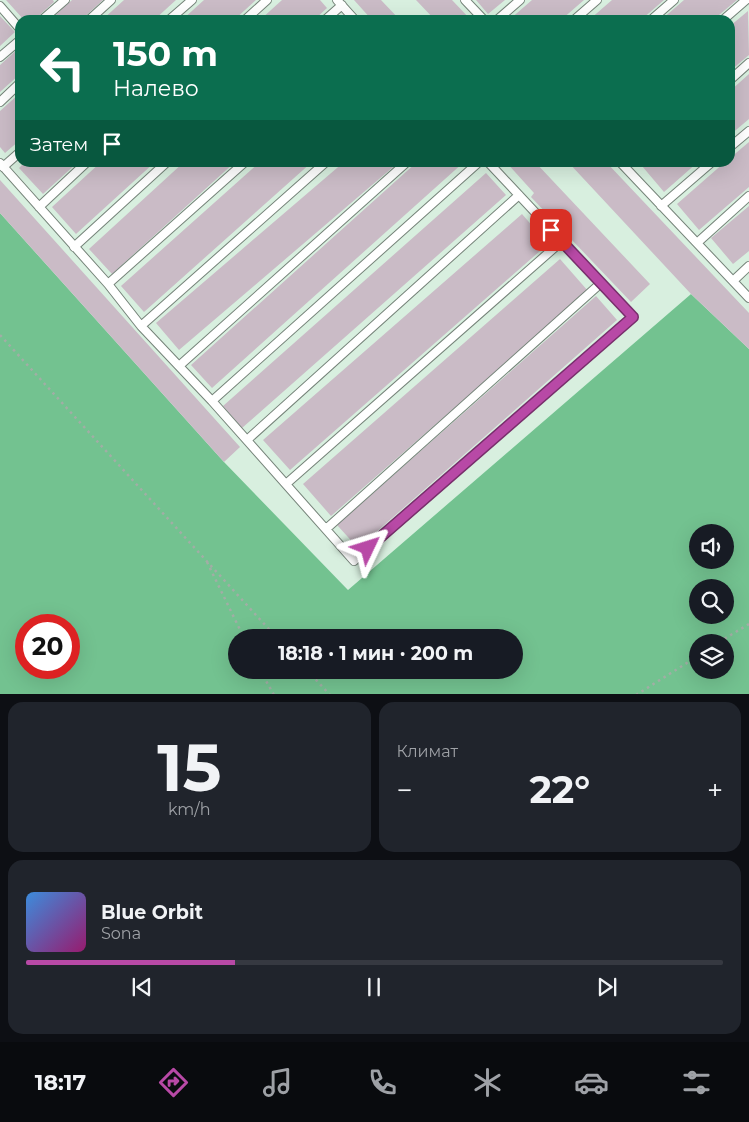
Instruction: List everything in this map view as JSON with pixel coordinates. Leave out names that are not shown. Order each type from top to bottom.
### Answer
[{"type":"lane","points":[[48,15],[64,0]]},
{"type":"lane","points":[[94,15],[111,0]]},
{"type":"lane","points":[[176,15],[192,0]]},
{"type":"lane","points":[[250,15],[267,0]]},
{"type":"lane","points":[[465,0],[479,15]]},
{"type":"lane","points":[[504,15],[520,0]]},
{"type":"lane","points":[[580,15],[597,0]]},
{"type":"lane","points":[[657,15],[674,0]]},
{"type":"lane","points":[[729,15],[746,0]]},
{"type":"lane","points":[[329,15],[339,3],[350,15]]},
{"type":"lane","points":[[0,6],[15,23]]},
{"type":"lane","points":[[0,58],[15,44]]},
{"type":"lane","points":[[735,76],[749,63]]},
{"type":"lane","points":[[0,102],[15,88]]},
{"type":"lane","points":[[735,143],[749,131]]},
{"type":"lane","points":[[15,156],[2,165],[108,284],[141,326],[212,401],[354,561],[633,317],[493,167]]},
{"type":"lane","points":[[39,207],[83,167]]},
{"type":"lane","points":[[74,247],[162,167]]},
{"type":"lane","points":[[108,284],[240,167]]},
{"type":"lane","points":[[141,326],[320,167]]},
{"type":"lane","points":[[179,366],[401,167]]},
{"type":"lane","points":[[212,401],[474,167]]},
{"type":"lane","points":[[628,167],[626,169],[749,298]]},
{"type":"lane","points":[[661,206],[706,167]]},
{"type":"lane","points":[[247,440],[519,196]]},
{"type":"lane","points":[[697,243],[749,196]]},
{"type":"lane","points":[[286,484],[562,241]]},
{"type":"lane","points":[[733,281],[749,266]]},
{"type":"lane","points":[[326,529],[601,284]]},
{"type":"path","points":[[0,335],[270,629]]},
{"type":"path","points":[[206,560],[240,629]]},
{"type":"path","points":[[732,634],[749,624]]},
{"type":"path","points":[[636,694],[689,662]]},
{"type":"path","points":[[265,679],[274,694]]},
{"type":"path","points":[[316,679],[330,694]]},
{"type":"shaded area","points":[[0,0],[749,0],[749,349],[691,294],[348,590],[224,462],[0,213]]},
{"type":"green space","points":[[0,213],[224,462],[348,590],[691,294],[749,349],[749,694],[0,694]]},
{"type":"building","points":[[6,0],[53,0],[54,2],[40,15],[20,15]]},
{"type":"building","points":[[72,0],[103,0],[86,15],[56,15]]},
{"type":"building","points":[[124,0],[176,0],[160,15],[108,15]]},
{"type":"building","points":[[204,0],[256,0],[240,15],[188,15]]},
{"type":"building","points":[[282,0],[320,0],[327,8],[319,15],[266,15]]},
{"type":"building","points":[[354,0],[381,0],[395,15],[368,15]]},
{"type":"building","points":[[416,0],[452,0],[466,15],[430,15]]},
{"type":"building","points":[[476,0],[505,0],[488,14]]},
{"type":"building","points":[[532,0],[584,0],[567,15],[515,15]]},
{"type":"building","points":[[612,0],[664,0],[647,15],[595,15]]},
{"type":"building","points":[[684,0],[737,0],[719,15],[667,15]]},
{"type":"building","points":[[748,11],[749,55],[735,67],[735,22]]},
{"type":"building","points":[[0,16],[15,32],[0,46]]},
{"type":"building","points":[[15,52],[15,78],[0,92],[0,65]]},
{"type":"building","points":[[749,74],[749,119],[735,131],[735,87]]},
{"type":"building","points":[[15,98],[15,144],[5,153],[0,147],[0,111]]},
{"type":"building","points":[[749,142],[749,187],[699,230],[677,204],[719,167],[735,167],[735,154]]},
{"type":"building","points":[[20,167],[73,167],[43,194]]},
{"type":"building","points":[[96,167],[150,167],[76,234],[52,207]]},
{"type":"building","points":[[179,167],[230,167],[112,274],[89,249]]},
{"type":"building","points":[[254,167],[306,167],[144,312],[121,286]]},
{"type":"building","points":[[338,167],[393,167],[179,350],[156,323]]},
{"type":"building","points":[[411,167],[458,167],[212,388],[191,365]]},
{"type":"building","points":[[511,167],[540,167],[650,284],[631,302],[531,197],[534,193]]},
{"type":"building","points":[[573,167],[611,167],[749,313],[749,349],[691,294]]},
{"type":"building","points":[[643,167],[692,167],[664,192]]},
{"type":"building","points":[[486,173],[506,195],[242,428],[223,406]]},
{"type":"building","points":[[0,180],[240,447],[224,462],[0,213]]},
{"type":"building","points":[[749,206],[749,251],[733,264],[711,238]]},
{"type":"building","points":[[522,214],[548,244],[290,470],[263,440]]},
{"type":"building","points":[[560,259],[588,291],[331,516],[303,484]]},
{"type":"building","points":[[596,296],[617,320],[358,548],[337,525]]},
{"type":"route","points":[[368,548],[633,317],[551,230]]}]
